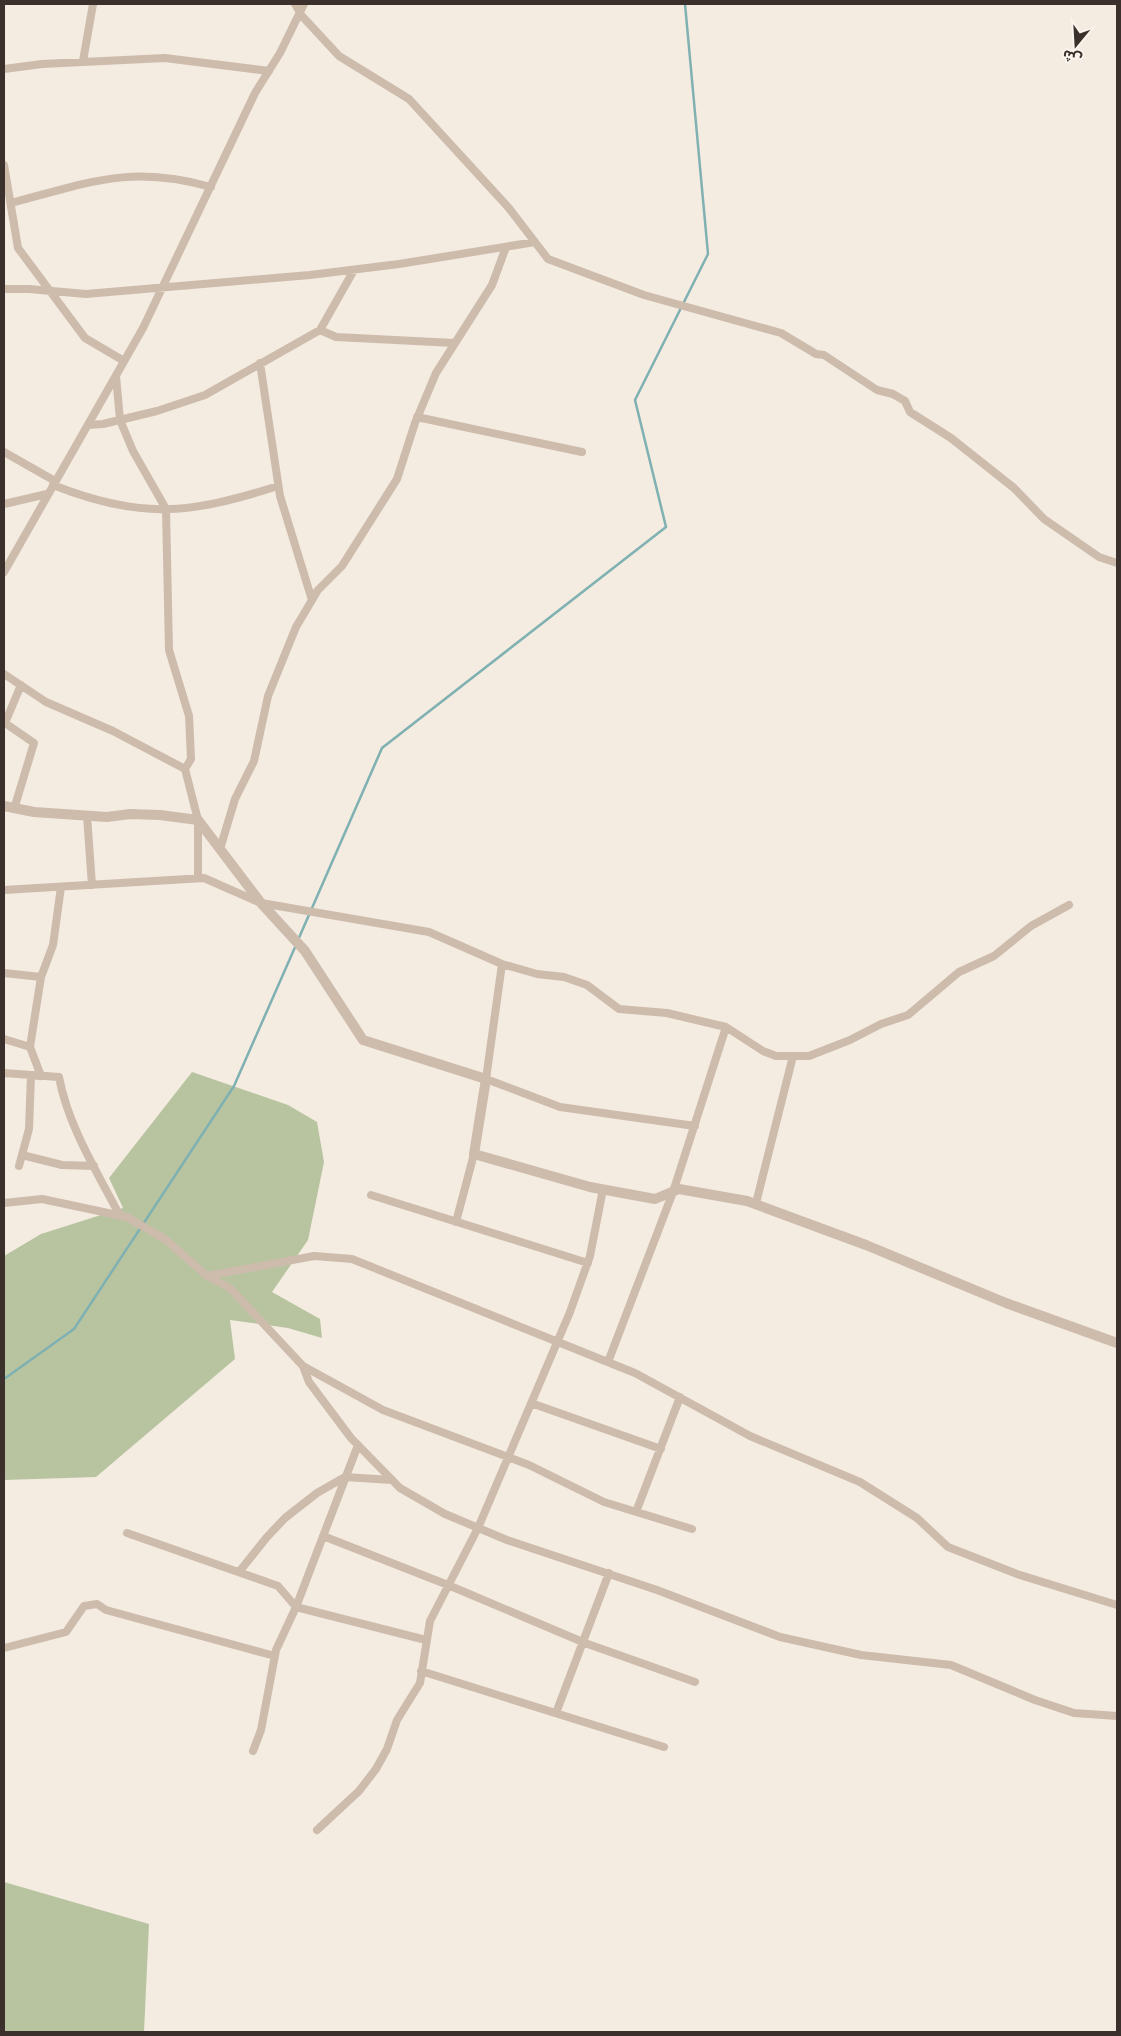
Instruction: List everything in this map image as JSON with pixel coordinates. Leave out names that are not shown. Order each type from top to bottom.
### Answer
[{"type":"street","points":[[83,61],[93,4]]},
{"type":"street","points":[[295,4],[339,56],[409,99],[508,207],[548,260],[644,295],[781,332],[816,354],[824,355],[877,390],[893,394],[905,401],[910,412],[951,438],[1014,488],[1044,519],[1099,557],[1117,563]]},
{"type":"street","points":[[4,572],[116,376],[164,286],[255,93],[269,71],[304,4]]},
{"type":"street","points":[[4,69],[83,61],[165,58],[269,71]]},
{"type":"street","points":[[4,165],[18,248],[52,291],[85,338],[124,361]]},
{"type":"street","points":[[11,203],[110,177],[145,175],[185,180],[211,187]]},
{"type":"street","points":[[4,289],[86,294],[354,270],[535,242]]},
{"type":"street","points":[[220,849],[235,799],[254,762],[268,696],[296,628],[318,590],[342,566],[397,479],[417,417],[436,372],[492,285],[506,247]]},
{"type":"street","points":[[88,425],[120,420],[205,395],[320,330],[354,270]]},
{"type":"street","points":[[320,330],[336,337],[454,343]]},
{"type":"street","points":[[260,363],[278,486],[312,600]]},
{"type":"street","points":[[116,376],[120,420],[133,451],[166,509],[169,650],[189,716],[190,759],[184,769],[198,820],[198,878]]},
{"type":"street","points":[[417,417],[582,452]]},
{"type":"street","points":[[4,452],[54,483],[86,498],[119,507],[190,509],[232,500],[278,486]]},
{"type":"street","points":[[4,504],[48,494]]},
{"type":"street","points":[[4,674],[46,702],[113,731],[184,769]]},
{"type":"street","points":[[21,686],[5,722],[34,743],[9,807],[34,812],[87,816],[107,817],[130,814],[198,820],[261,903],[305,950],[363,1040],[486,1079],[560,1107],[695,1126]]},
{"type":"street","points":[[87,816],[92,885]]},
{"type":"street","points":[[4,890],[204,878],[261,903],[429,932],[502,964],[537,974],[564,976],[586,984],[619,1009],[667,1013],[726,1027],[763,1051],[776,1056],[809,1056],[850,1040],[881,1024],[908,1015],[960,972],[994,956],[1031,926],[1069,905]]},
{"type":"street","points":[[40,1076],[30,1047],[41,977],[53,944],[62,887]]},
{"type":"street","points":[[456,1222],[474,1154],[502,964]]},
{"type":"street","points":[[4,973],[41,977]]},
{"type":"street","points":[[608,1362],[673,1192],[726,1027]]},
{"type":"street","points":[[4,1039],[30,1047]]},
{"type":"street","points":[[756,1203],[793,1056]]},
{"type":"street","points":[[4,1073],[59,1077],[62,1094],[94,1166],[120,1216]]},
{"type":"street","points":[[19,1166],[29,1129],[32,1107],[31,1075]]},
{"type":"street","points":[[474,1154],[523,1169],[603,1189],[655,1199],[679,1190],[756,1203],[866,1245],[1006,1303],[1117,1343]]},
{"type":"street","points":[[22,1155],[62,1165],[94,1166]]},
{"type":"street","points":[[317,1830],[359,1791],[376,1769],[387,1749],[398,1720],[420,1683],[430,1620],[478,1528],[557,1341],[588,1263],[603,1189]]},
{"type":"street","points":[[371,1195],[588,1263]]},
{"type":"street","points":[[4,1203],[42,1199],[127,1217],[166,1240],[207,1276],[230,1288],[303,1366],[383,1410],[508,1457],[604,1502],[692,1529]]},
{"type":"street","points":[[207,1276],[314,1256],[352,1259],[636,1373],[750,1436],[860,1482],[917,1518],[948,1547],[1018,1574],[1117,1605]]},
{"type":"street","points":[[303,1366],[309,1382],[358,1445],[400,1488],[445,1514],[507,1540],[609,1573],[780,1638],[861,1654],[951,1665],[1009,1690],[1074,1713],[1117,1716]]},
{"type":"street","points":[[636,1512],[680,1397]]},
{"type":"street","points":[[531,1403],[661,1449]]},
{"type":"street","points":[[252,1751],[261,1730],[274,1656],[296,1607],[358,1445]]},
{"type":"street","points":[[239,1572],[266,1537],[285,1518],[317,1493],[346,1477],[392,1480]]},
{"type":"street","points":[[127,1533],[278,1586],[296,1607],[426,1640]]},
{"type":"street","points":[[323,1536],[448,1585],[583,1642],[695,1682]]},
{"type":"street","points":[[556,1713],[609,1573]]},
{"type":"street","points":[[4,1648],[66,1632],[84,1606],[97,1604],[106,1610],[274,1656]]},
{"type":"street","points":[[421,1671],[664,1747]]},
{"type":"green space","points":[[192,1072],[288,1105],[317,1122],[324,1162],[308,1240],[272,1292],[320,1319],[322,1338],[288,1328],[230,1320],[235,1359],[96,1477],[4,1480],[4,1256],[41,1234],[123,1208],[109,1178]]},
{"type":"green space","points":[[4,1882],[149,1924],[144,2032],[4,2032]]},
{"type":"waterway","points":[[298,940],[382,748],[666,527],[635,400],[708,254],[685,4]]},
{"type":"waterway","points":[[4,1379],[74,1329],[234,1086],[296,945]]}]
